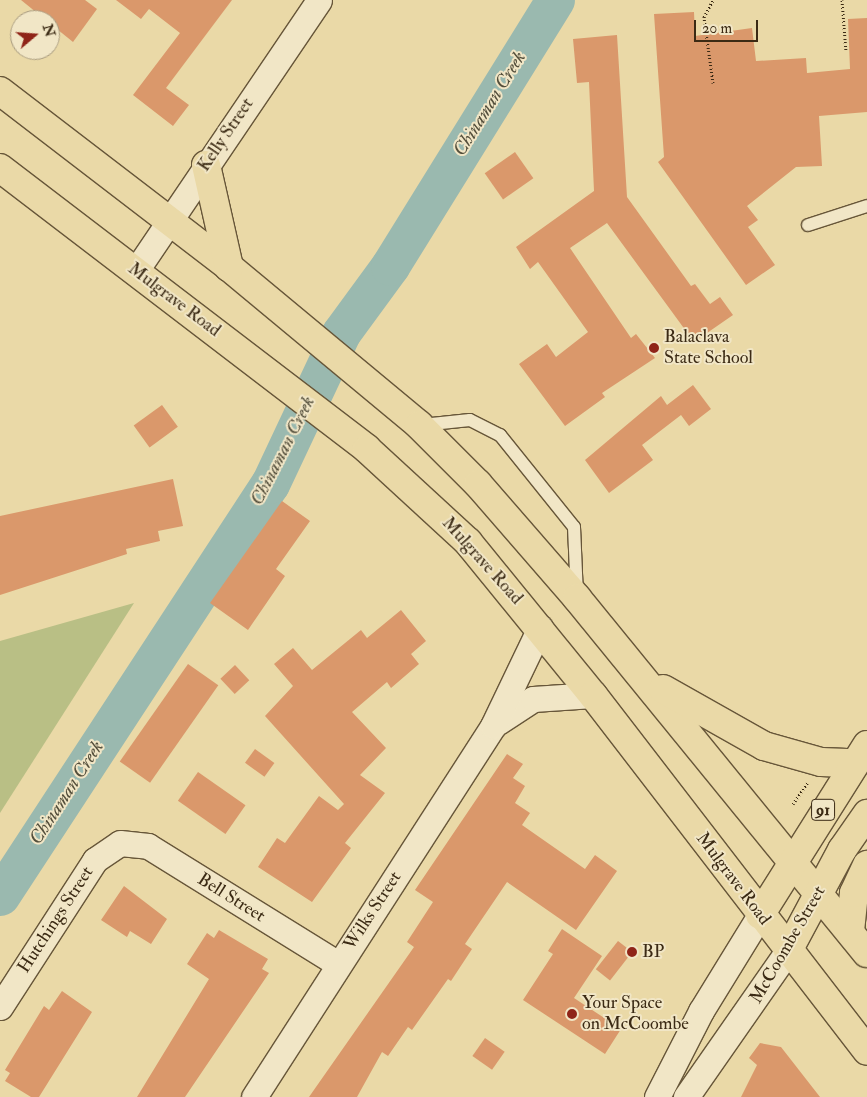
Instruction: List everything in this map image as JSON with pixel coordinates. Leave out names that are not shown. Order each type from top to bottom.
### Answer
[{"type":"main road","points":[[0,91],[229,267],[350,364],[419,425],[478,484],[645,678],[794,859],[867,953]]},
{"type":"main road","points":[[206,165],[229,267]]},
{"type":"main road","name":"Mulgrave Road","points":[[0,168],[289,388],[435,510],[540,628],[867,1051]]},
{"type":"main road","points":[[645,678],[764,746],[821,762],[861,754]]},
{"type":"main road","name":"91","points":[[760,915],[861,754]]},
{"type":"main road","name":"McCoombe Street","points":[[788,951],[819,892],[867,814]]},
{"type":"main road","points":[[850,931],[854,893],[867,865]]},
{"type":"street","name":"Kelly Street","points":[[135,272],[319,0]]},
{"type":"street","name":"Wilks Street","points":[[254,1097],[338,964],[494,726],[540,628]]},
{"type":"street","name":"Wilks Street","points":[[494,726],[534,699],[593,695]]},
{"type":"street","name":"Bell Street","points":[[120,843],[148,846],[338,964]]},
{"type":"street","name":"Hutchings Street","points":[[0,1007],[94,860],[120,843]]},
{"type":"street","points":[[657,1097],[701,1010],[760,915]]},
{"type":"street","name":"McCoombe Street","points":[[686,1097],[788,951]]},
{"type":"lane","points":[[808,225],[867,206]]},
{"type":"lane","points":[[419,425],[470,420],[500,435],[574,527],[577,598]]},
{"type":"path","points":[[713,0],[704,17],[713,83]]},
{"type":"path","points":[[842,0],[846,52]]},
{"type":"path","points":[[794,804],[812,773]]},
{"type":"green space","points":[[134,603],[0,813],[0,641]]},
{"type":"building","points":[[21,0],[85,0],[97,9],[73,42],[60,32],[60,10],[33,10]]},
{"type":"building","points":[[116,0],[232,0],[166,88],[189,105],[173,126],[133,95],[180,33],[149,9],[141,19]]},
{"type":"building","points":[[694,12],[695,36],[752,28],[756,61],[806,58],[807,73],[850,69],[848,19],[867,18],[867,112],[819,116],[822,166],[796,167],[747,206],[758,220],[748,227],[775,265],[746,285],[658,162],[664,157],[654,14]]},
{"type":"building","points":[[617,35],[627,197],[691,286],[695,284],[710,304],[720,297],[733,315],[694,342],[607,223],[570,248],[631,338],[636,334],[655,358],[602,393],[605,397],[565,426],[519,364],[547,344],[556,357],[588,332],[538,262],[530,269],[516,247],[594,191],[589,82],[577,83],[573,39]]},
{"type":"building","points":[[515,152],[533,178],[503,199],[485,173]]},
{"type":"building","points":[[693,385],[711,409],[689,426],[681,415],[642,445],[653,460],[609,493],[585,460],[661,396],[667,405]]},
{"type":"building","points":[[162,405],[178,427],[150,447],[134,426]]},
{"type":"building","points":[[173,479],[183,526],[158,531],[160,541],[126,549],[127,554],[0,595],[0,516]]},
{"type":"building","points":[[282,501],[310,521],[276,569],[285,576],[248,630],[210,603]]},
{"type":"building","points":[[401,610],[426,641],[411,654],[419,664],[391,688],[387,682],[352,712],[386,748],[360,775],[385,793],[345,843],[351,848],[312,902],[258,867],[277,838],[285,843],[319,796],[338,810],[344,804],[265,716],[293,686],[274,664],[293,648],[312,670],[361,630],[367,638]]},
{"type":"building","points":[[188,664],[218,685],[150,783],[120,761]]},
{"type":"building","points":[[235,665],[249,680],[235,694],[220,679]]},
{"type":"building","points":[[255,749],[274,763],[264,777],[245,763]]},
{"type":"building","points":[[507,754],[523,764],[513,778],[525,786],[515,803],[530,813],[522,825],[585,869],[595,855],[617,871],[576,930],[507,882],[465,944],[472,949],[451,981],[448,979],[412,1030],[408,1027],[388,1056],[382,1052],[357,1097],[309,1097],[414,947],[407,942],[433,902],[415,890]]},
{"type":"building","points":[[198,772],[246,805],[225,834],[178,801]]},
{"type":"building","points":[[124,886],[167,919],[151,944],[130,931],[127,937],[101,920]]},
{"type":"building","points":[[562,929],[602,956],[574,998],[621,1029],[605,1054],[523,1000],[553,954],[548,951]]},
{"type":"building","points":[[219,930],[268,959],[262,969],[269,973],[185,1097],[137,1097],[209,979],[187,964],[207,933],[214,938]]},
{"type":"building","points":[[618,941],[632,952],[610,980],[596,969]]},
{"type":"building","points":[[62,991],[92,1012],[39,1097],[31,1097],[5,1081],[10,1073],[5,1070],[44,1006],[49,1010]]},
{"type":"building","points":[[485,1038],[505,1052],[492,1070],[472,1056]]},
{"type":"building","points":[[760,1043],[781,1047],[820,1097],[741,1097],[757,1065],[749,1058]]},
{"type":"waterway","name":"Chinaman Creek","points":[[0,896],[270,484],[341,333],[390,266],[555,0]]},
{"type":"place","name":"Balaclava State School","points":[[654,348]]},
{"type":"place","name":"BP","points":[[632,952]]},
{"type":"place","name":"Your Space on McCoombe","points":[[572,1014]]}]
